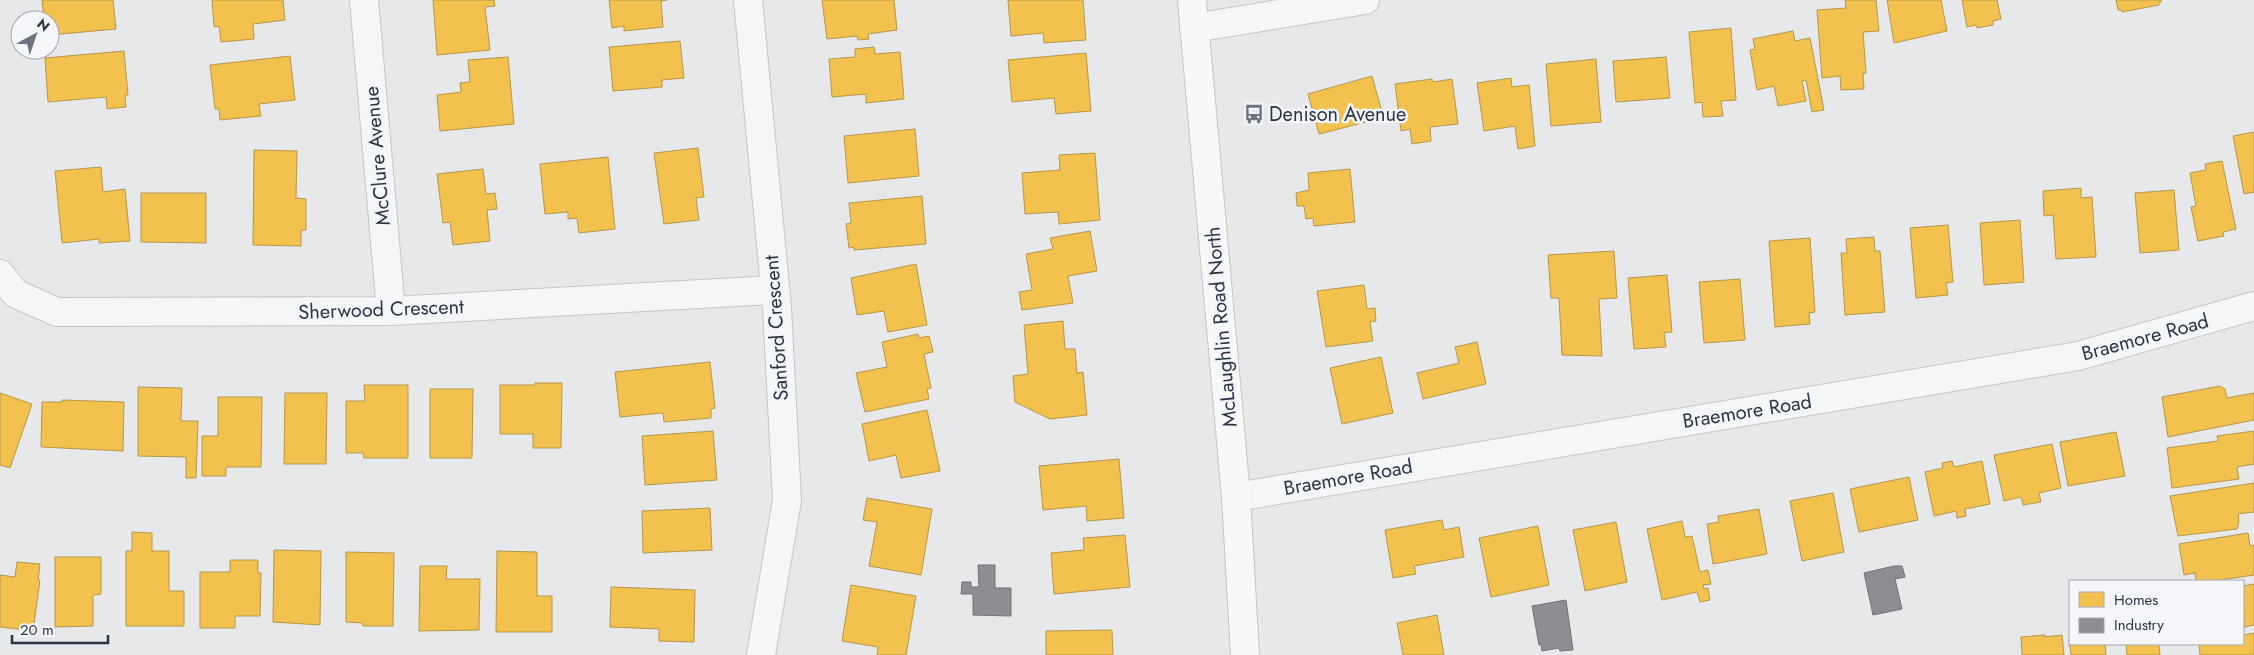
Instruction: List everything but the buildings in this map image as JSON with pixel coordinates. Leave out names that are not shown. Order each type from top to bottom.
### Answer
[{"type":"main road","name":"McLaughlin Road North","points":[[1192,0],[1236,498],[1245,655]]},
{"type":"street","name":"McClure Avenue","points":[[364,0],[391,311]]},
{"type":"street","name":"Sanford Crescent","points":[[748,0],[774,290],[787,500],[761,655]]},
{"type":"street","points":[[1194,28],[1365,0]]},
{"type":"street","name":"Sherwood Crescent","points":[[0,274],[16,294],[57,312],[391,311],[774,290]]},
{"type":"street","name":"Braemore Road","points":[[1236,498],[1300,485],[2078,356],[2254,306]]},
{"type":"place","name":"Denison Avenue","points":[[1254,114]]}]
